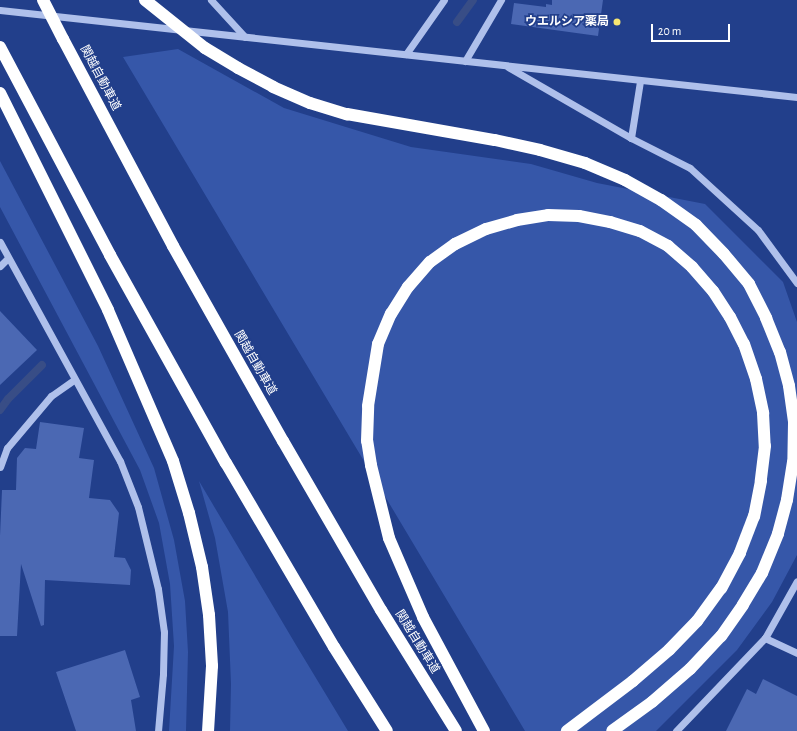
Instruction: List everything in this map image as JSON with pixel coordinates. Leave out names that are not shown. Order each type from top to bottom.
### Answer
[{"type":"highway","name":"関越自動車道","points":[[44,0],[63,39],[173,246],[279,434],[381,610],[456,731]]},
{"type":"highway","points":[[145,0],[205,48],[273,87],[310,103],[361,117],[495,140],[540,150],[585,163],[625,180],[661,200],[696,225],[724,254],[749,284],[766,318],[780,352],[789,386],[794,423],[793,462],[787,500],[778,534],[762,573],[743,605],[721,636],[690,669],[652,702],[612,731]]},
{"type":"highway","points":[[0,47],[110,255],[226,463],[334,647],[387,731]]},
{"type":"highway","points":[[0,93],[108,310],[173,461],[189,513],[202,567],[209,615],[212,666],[208,731]]},
{"type":"highway","points":[[482,729],[423,617],[389,538],[379,503],[367,441],[368,406],[372,374],[378,344],[391,314],[408,287],[430,262],[455,244],[486,229],[517,220],[548,215],[579,216],[610,222],[640,231],[668,246],[692,267],[713,291],[730,317],[744,344],[756,379],[763,413],[765,446],[761,481],[754,516],[740,553],[721,588],[697,620],[668,650],[628,685],[567,731]]},
{"type":"street","points":[[211,0],[245,37]]},
{"type":"street","points":[[406,54],[444,0]]},
{"type":"street","points":[[465,61],[501,0]]},
{"type":"street","points":[[0,10],[797,97]]},
{"type":"street","points":[[506,65],[631,138],[690,168],[758,230],[797,283]]},
{"type":"street","points":[[631,138],[640,81]]},
{"type":"street","points":[[0,242],[74,380],[120,461],[138,507],[148,546],[164,632],[163,674],[158,731]]},
{"type":"street","points":[[0,266],[8,258]]},
{"type":"street","points":[[0,466],[7,448],[51,396],[74,380]]},
{"type":"street","points":[[676,731],[765,638],[797,581]]},
{"type":"street","points":[[765,638],[797,653]]},
{"type":"shaded area","points":[[178,49],[284,108],[411,147],[531,164],[597,183],[705,204],[783,282],[797,322],[797,555],[772,602],[737,650],[656,731],[525,731],[123,57]]},
{"type":"shaded area","points":[[0,161],[98,346],[154,468],[174,540],[185,601],[188,652],[186,731],[169,731],[174,646],[170,584],[159,523],[140,470],[0,207]]},
{"type":"shaded area","points":[[199,481],[348,731],[230,731],[231,684],[228,612],[215,538]]},
{"type":"building","points":[[552,0],[603,0],[598,36],[511,24],[514,3],[546,7],[546,4],[552,5]]},
{"type":"building","points":[[0,311],[37,350],[0,385]]},
{"type":"building","points":[[40,422],[84,428],[79,458],[94,460],[89,498],[110,500],[119,513],[114,557],[125,558],[131,570],[130,585],[45,580],[44,625],[41,626],[21,564],[17,636],[0,636],[0,536],[2,490],[16,490],[17,458],[25,448],[36,449]]},
{"type":"building","points":[[125,650],[140,697],[131,700],[136,731],[76,731],[56,672]]},
{"type":"building","points":[[763,679],[797,696],[797,731],[726,731],[747,689],[756,694]]},
{"type":"waterway","points":[[457,22],[473,0]]},
{"type":"waterway","points":[[0,410],[8,399],[42,365]]},
{"type":"place","name":"ウエルシア薬局","points":[[617,22]]}]
